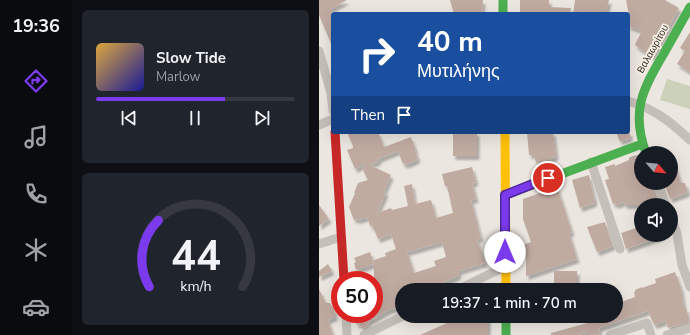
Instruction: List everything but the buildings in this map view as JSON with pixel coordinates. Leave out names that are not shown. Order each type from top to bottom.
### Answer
[{"type":"street","points":[[503,0],[503,12]]},
{"type":"street","points":[[686,0],[690,2]]},
{"type":"street","name":"Βαλαωρίτου","points":[[642,144],[640,104],[646,84],[690,7]]},
{"type":"street","points":[[319,50],[331,93]]},
{"type":"street","points":[[630,101],[661,115],[690,140]]},
{"type":"street","points":[[319,125],[331,119]]},
{"type":"street","points":[[335,134],[343,271]]},
{"type":"street","points":[[505,134],[506,283]]},
{"type":"street","points":[[505,195],[642,144]]},
{"type":"street","points":[[591,162],[620,249]]},
{"type":"street","points":[[319,244],[341,237]]},
{"type":"street","points":[[678,240],[682,265],[690,287]]},
{"type":"street","points":[[471,283],[506,266]]},
{"type":"street","points":[[364,335],[395,320]]},
{"type":"street","points":[[346,323],[347,335]]},
{"type":"street","points":[[506,323],[507,335]]},
{"type":"street","points":[[609,335],[647,323],[651,335]]},
{"type":"street","points":[[667,335],[690,328]]},
{"type":"green space","points":[[667,79],[690,86],[690,109],[660,100]]},
{"type":"traffic: fast","points":[[503,0],[503,12]]},
{"type":"traffic: fast","points":[[644,146],[639,125],[639,113],[644,91],[649,79],[690,7]]},
{"type":"traffic: fast","points":[[505,195],[642,144]]},
{"type":"traffic: fast","points":[[506,323],[506,335]]},
{"type":"traffic: slow","points":[[505,134],[506,283]]},
{"type":"traffic: jam","points":[[335,134],[343,271]]},
{"type":"route","points":[[505,252],[505,195],[548,178]]}]
